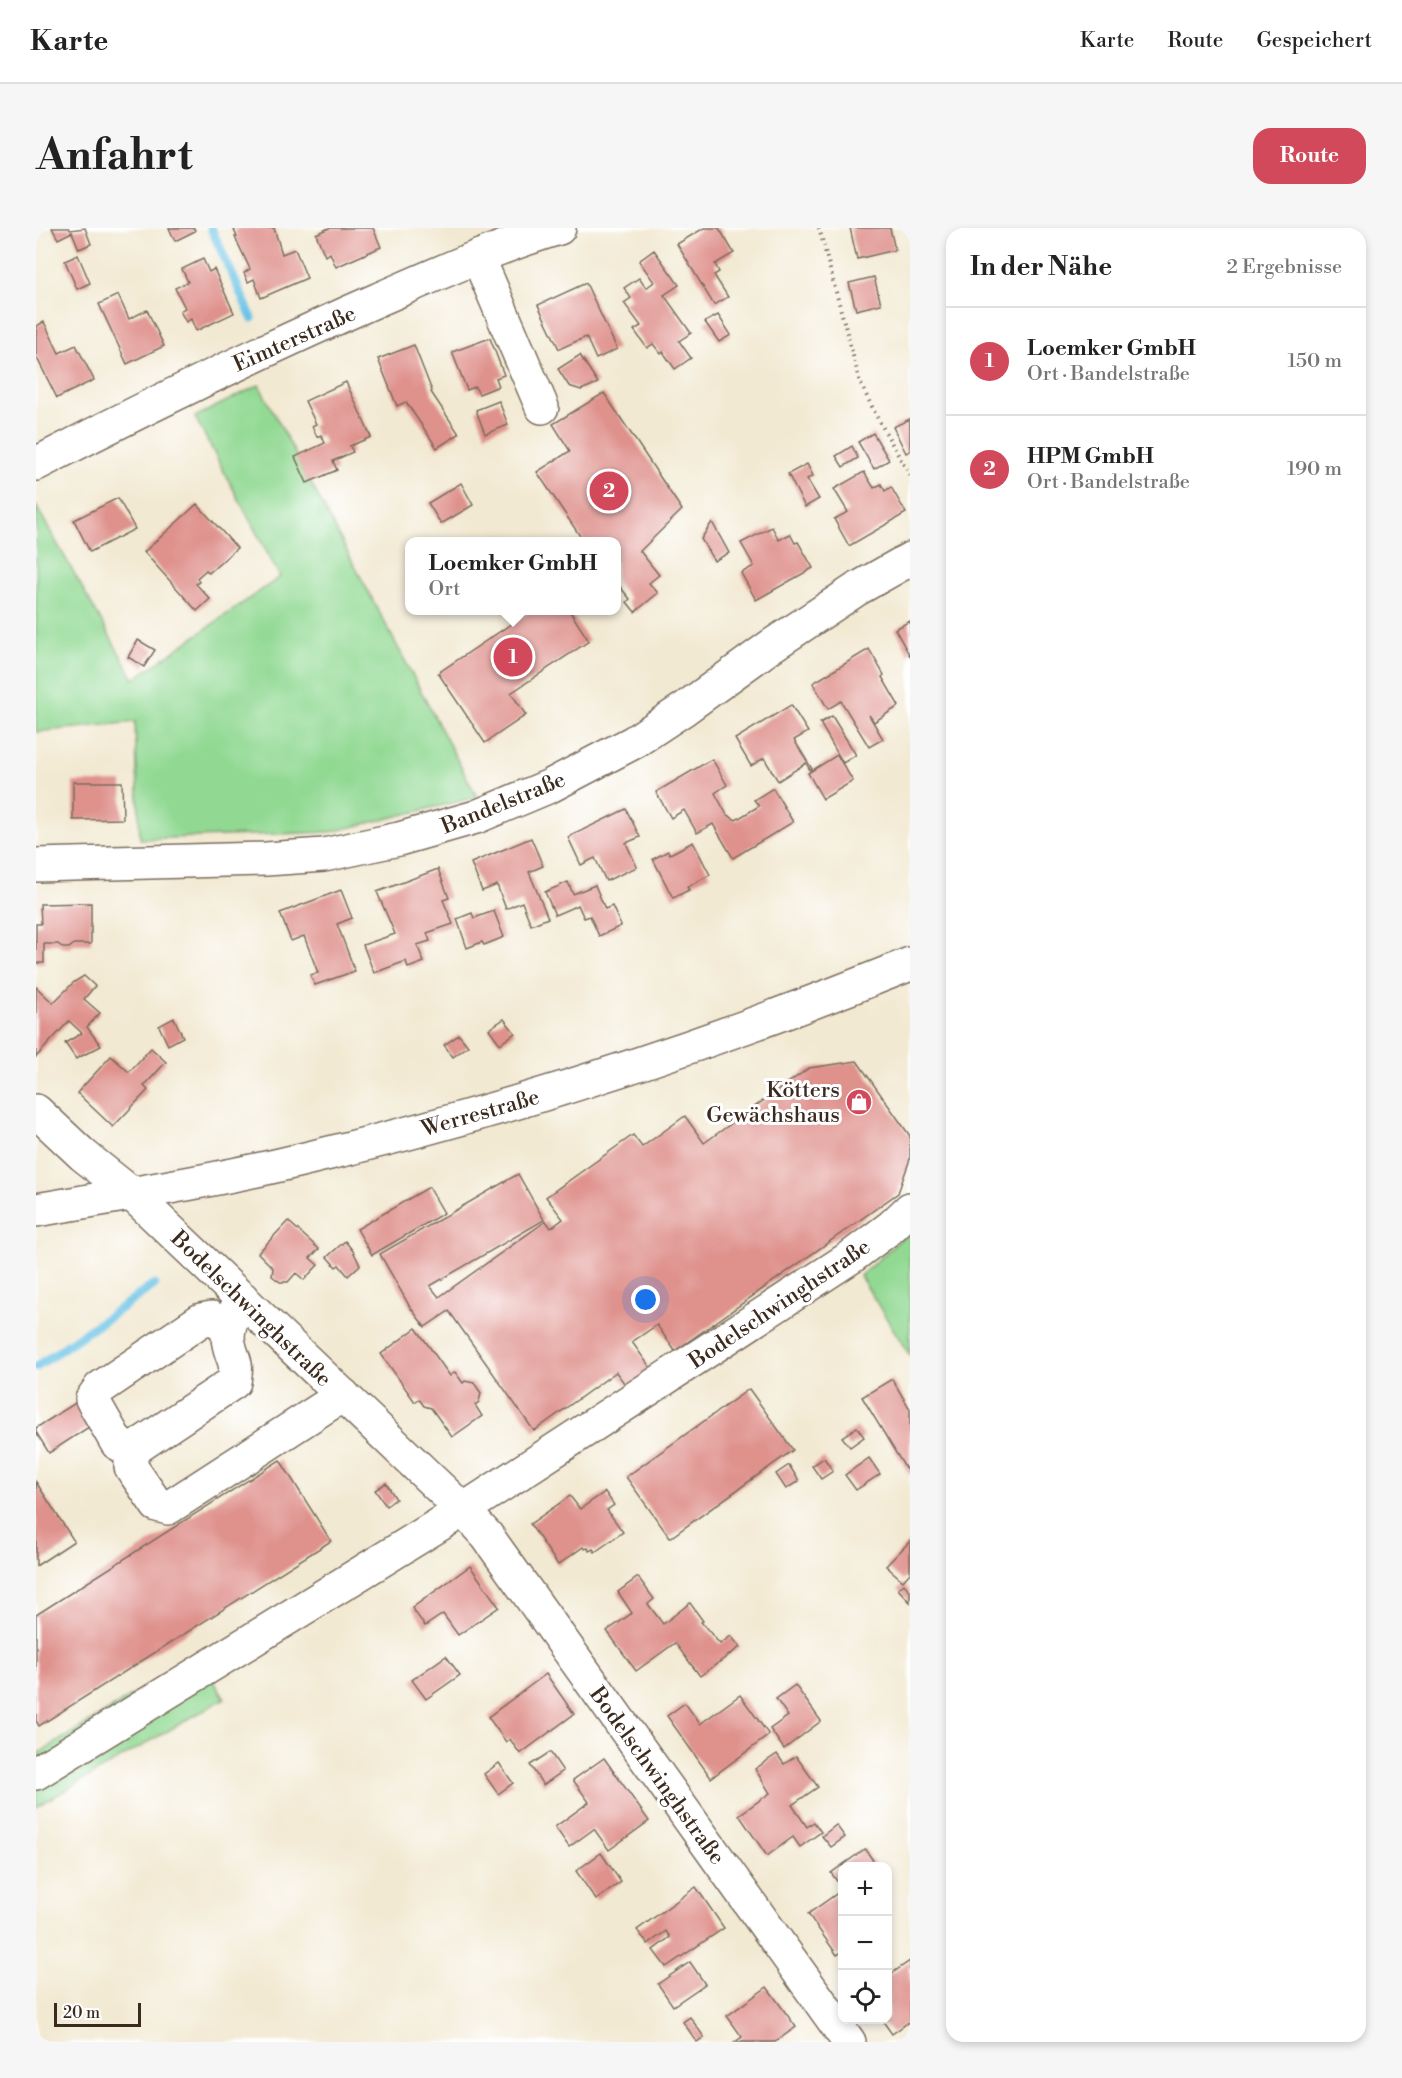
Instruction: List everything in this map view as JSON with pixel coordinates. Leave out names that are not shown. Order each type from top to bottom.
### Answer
[{"type":"street","name":"Eimterstraße","points":[[36,464],[202,379],[277,344],[538,231]]},
{"type":"street","points":[[478,257],[542,407]]},
{"type":"street","name":"Bandelstraße","points":[[36,866],[324,855],[399,839],[476,817],[550,786],[634,742],[771,646],[857,589],[910,559]]},
{"type":"street","name":"Werrestraße","points":[[36,1210],[300,1161],[449,1121],[677,1052],[831,996],[910,964]]},
{"type":"street","name":"Bodelschwinghstraße","points":[[36,1112],[82,1155],[132,1194],[235,1312],[343,1395],[487,1536],[849,2042]]},
{"type":"street","name":"Bodelschwinghstraße","points":[[36,1773],[463,1510],[851,1257],[891,1227],[910,1209]]},
{"type":"street","points":[[235,1312],[228,1343],[237,1366],[234,1382],[131,1451],[117,1443],[96,1408],[92,1399],[100,1388],[201,1320],[235,1312]]},
{"type":"street","points":[[131,1451],[131,1467],[157,1505],[168,1508],[343,1395]]},
{"type":"path","points":[[819,228],[860,382],[910,476]]},
{"type":"green space","points":[[259,385],[477,797],[331,832],[140,839],[135,722],[36,732],[36,506],[134,679],[280,577],[195,417]]},
{"type":"green space","points":[[910,1231],[910,1356],[860,1276]]},
{"type":"green space","points":[[197,1656],[225,1698],[36,1807],[36,1755]]},
{"type":"building","points":[[52,228],[69,228],[70,230],[85,228],[91,244],[79,249],[72,232],[58,239]]},
{"type":"building","points":[[169,228],[194,228],[195,231],[175,241]]},
{"type":"building","points":[[274,228],[282,254],[295,249],[307,278],[261,298],[254,279],[248,282],[244,273],[250,269],[235,237],[237,237],[234,230]]},
{"type":"building","points":[[329,228],[373,228],[381,247],[336,267],[330,253],[325,256],[316,234]]},
{"type":"building","points":[[704,228],[719,228],[734,253],[715,264],[719,272],[714,275],[728,297],[714,305],[677,244]]},
{"type":"building","points":[[850,228],[890,228],[895,250],[857,259]]},
{"type":"building","points":[[654,250],[679,285],[664,295],[691,333],[679,341],[691,358],[675,369],[663,352],[661,354],[653,344],[647,348],[634,330],[641,326],[624,303],[631,298],[624,288],[639,278],[646,288],[654,282],[639,261]]},
{"type":"building","points":[[78,255],[90,283],[77,289],[65,261]]},
{"type":"building","points":[[203,259],[209,272],[214,269],[234,313],[196,331],[191,319],[186,322],[180,311],[185,308],[175,288],[188,282],[182,269]]},
{"type":"building","points":[[874,277],[881,304],[856,310],[849,283]]},
{"type":"building","points":[[586,283],[617,349],[596,359],[586,337],[559,349],[538,305]]},
{"type":"building","points":[[118,295],[129,319],[147,310],[164,346],[127,364],[99,304]]},
{"type":"building","points":[[718,315],[731,335],[719,342],[705,322]]},
{"type":"building","points":[[44,322],[59,353],[76,345],[94,380],[57,398],[36,356],[36,326]]},
{"type":"building","points":[[490,338],[504,375],[496,378],[499,386],[479,394],[475,387],[467,390],[452,352]]},
{"type":"building","points":[[414,345],[431,392],[459,434],[437,448],[406,402],[397,406],[378,359]]},
{"type":"building","points":[[580,355],[598,383],[581,390],[569,386],[558,369]]},
{"type":"building","points":[[346,382],[371,437],[350,446],[353,452],[333,461],[337,470],[307,483],[295,457],[325,443],[321,435],[317,437],[312,426],[316,424],[305,401]]},
{"type":"building","points":[[604,393],[682,510],[640,551],[659,575],[649,583],[658,593],[635,612],[627,602],[630,599],[621,588],[621,537],[581,537],[537,472],[570,451],[553,424]]},
{"type":"building","points":[[499,401],[508,425],[485,434],[476,410]]},
{"type":"building","points":[[910,419],[910,451],[906,453],[893,427]]},
{"type":"building","points":[[873,433],[889,460],[874,469],[858,442]]},
{"type":"building","points":[[852,446],[858,458],[843,467],[836,456]]},
{"type":"building","points":[[807,464],[813,476],[807,479],[819,499],[805,507],[788,474]]},
{"type":"building","points":[[864,472],[874,488],[881,484],[885,491],[891,487],[906,513],[849,546],[834,519],[848,512],[834,489]]},
{"type":"building","points":[[461,483],[473,505],[441,524],[428,503]]},
{"type":"building","points":[[118,498],[135,529],[90,552],[74,520]]},
{"type":"building","points":[[197,504],[237,548],[209,573],[206,570],[197,578],[199,582],[196,584],[210,599],[197,611],[144,552]]},
{"type":"building","points":[[712,522],[729,553],[714,561],[701,539]]},
{"type":"building","points":[[772,527],[779,540],[790,534],[795,543],[798,542],[813,568],[756,600],[741,573],[754,566],[741,543]]},
{"type":"building","points":[[525,615],[572,615],[589,641],[511,693],[526,715],[485,743],[438,673]]},
{"type":"building","points":[[910,621],[910,656],[895,629]]},
{"type":"building","points":[[138,640],[155,650],[144,667],[128,657]]},
{"type":"building","points":[[869,649],[899,706],[874,722],[869,715],[883,739],[869,747],[841,701],[828,709],[813,683]]},
{"type":"building","points":[[791,705],[808,732],[794,740],[812,769],[810,770],[806,763],[778,781],[764,758],[751,766],[735,739]]},
{"type":"building","points":[[832,716],[856,755],[843,763],[820,723]]},
{"type":"building","points":[[837,755],[853,781],[823,799],[808,773]]},
{"type":"building","points":[[712,759],[727,785],[715,793],[727,815],[736,820],[759,806],[754,800],[773,788],[793,822],[733,858],[713,824],[697,833],[684,810],[671,818],[656,792]]},
{"type":"building","points":[[73,782],[122,782],[123,819],[73,820]]},
{"type":"building","points":[[626,809],[640,837],[626,843],[637,867],[606,881],[595,858],[581,865],[568,837]]},
{"type":"building","points":[[531,838],[543,866],[529,872],[548,918],[531,925],[522,902],[506,909],[497,885],[482,891],[471,863]]},
{"type":"building","points":[[693,842],[710,875],[687,887],[689,890],[673,898],[653,859],[668,851],[670,854]]},
{"type":"building","points":[[438,869],[449,898],[443,900],[453,924],[427,933],[430,941],[417,945],[424,962],[408,968],[406,961],[374,973],[363,945],[395,934],[377,892]]},
{"type":"building","points":[[568,882],[573,894],[595,885],[605,909],[612,906],[621,926],[599,936],[590,916],[584,918],[578,905],[555,915],[545,892]]},
{"type":"building","points":[[341,890],[352,918],[337,924],[355,971],[315,985],[310,975],[318,973],[304,936],[291,941],[280,913]]},
{"type":"building","points":[[91,903],[91,944],[74,944],[69,948],[63,948],[58,944],[44,944],[44,963],[36,963],[36,924],[41,924],[40,904]]},
{"type":"building","points":[[494,911],[504,937],[484,945],[482,942],[467,948],[457,919],[472,913],[474,918]]},
{"type":"building","points":[[84,976],[95,986],[84,999],[100,1013],[87,1027],[101,1046],[76,1059],[65,1043],[82,1033],[69,1021],[36,1057],[36,987],[53,1003],[74,982]]},
{"type":"building","points":[[174,1018],[183,1037],[168,1045],[159,1026]]},
{"type":"building","points":[[504,1019],[515,1033],[500,1044],[489,1029]]},
{"type":"building","points":[[459,1035],[468,1046],[453,1057],[444,1045]]},
{"type":"building","points":[[151,1048],[166,1062],[144,1086],[148,1090],[113,1127],[77,1093],[111,1056],[129,1072]]},
{"type":"building","points":[[857,1061],[910,1136],[910,1159],[898,1193],[675,1351],[657,1325],[632,1342],[652,1370],[627,1387],[616,1372],[534,1431],[449,1311],[425,1327],[410,1307],[380,1254],[518,1174],[544,1220],[430,1286],[439,1297],[546,1221],[551,1228],[563,1219],[546,1197],[633,1135],[642,1147],[685,1116],[704,1143],[809,1068]]},
{"type":"building","points":[[429,1187],[444,1213],[372,1255],[357,1229]]},
{"type":"building","points":[[288,1221],[319,1249],[310,1258],[318,1265],[304,1280],[296,1273],[288,1282],[280,1282],[272,1276],[273,1268],[258,1253]]},
{"type":"building","points":[[345,1241],[360,1265],[348,1276],[339,1265],[336,1267],[327,1257]]},
{"type":"building","points":[[416,1328],[450,1376],[455,1372],[463,1383],[465,1381],[474,1383],[481,1393],[479,1402],[475,1405],[482,1416],[452,1437],[431,1408],[424,1406],[419,1399],[415,1402],[381,1354]]},
{"type":"building","points":[[892,1379],[910,1409],[910,1476],[862,1397]]},
{"type":"building","points":[[749,1389],[793,1450],[670,1538],[626,1477]]},
{"type":"building","points":[[80,1400],[95,1423],[49,1453],[36,1432],[36,1428]]},
{"type":"building","points":[[857,1427],[864,1437],[850,1447],[842,1437]]},
{"type":"building","points":[[824,1458],[833,1471],[821,1479],[812,1466]]},
{"type":"building","points":[[869,1458],[880,1474],[856,1490],[845,1475]]},
{"type":"building","points":[[280,1460],[331,1541],[39,1726],[36,1721],[36,1615]]},
{"type":"building","points":[[789,1465],[799,1481],[786,1489],[776,1474]]},
{"type":"building","points":[[36,1482],[74,1541],[36,1566]]},
{"type":"building","points":[[386,1483],[396,1499],[386,1506],[375,1490]]},
{"type":"building","points":[[605,1492],[614,1505],[607,1510],[623,1532],[595,1552],[593,1549],[589,1551],[588,1548],[583,1547],[558,1565],[530,1524],[570,1496],[580,1509]]},
{"type":"building","points":[[910,1541],[910,1573],[903,1581],[886,1566]]},
{"type":"building","points":[[470,1566],[499,1607],[458,1635],[443,1614],[425,1626],[412,1608]]},
{"type":"building","points":[[638,1577],[654,1599],[648,1604],[663,1624],[690,1603],[703,1621],[701,1622],[720,1644],[731,1636],[740,1647],[700,1676],[675,1643],[636,1671],[607,1631],[632,1613],[618,1592]]},
{"type":"building","points":[[904,1584],[910,1591],[910,1602],[898,1589]]},
{"type":"building","points":[[446,1656],[460,1675],[426,1699],[412,1680]]},
{"type":"building","points":[[546,1674],[574,1714],[520,1754],[510,1739],[506,1742],[488,1717]]},
{"type":"building","points":[[795,1685],[821,1721],[784,1749],[770,1729],[788,1716],[776,1699]]},
{"type":"building","points":[[740,1695],[769,1735],[711,1778],[667,1716],[685,1703],[700,1724]]},
{"type":"building","points":[[550,1752],[563,1771],[543,1785],[530,1765]]},
{"type":"building","points":[[777,1754],[784,1764],[796,1756],[818,1787],[792,1805],[807,1827],[814,1822],[821,1832],[800,1847],[793,1837],[767,1856],[739,1815],[770,1793],[755,1769]]},
{"type":"building","points":[[604,1758],[649,1821],[609,1850],[594,1829],[569,1847],[555,1827],[589,1802],[573,1780]]},
{"type":"building","points":[[499,1763],[513,1783],[498,1794],[484,1774]]},
{"type":"building","points":[[836,1825],[845,1837],[831,1847],[822,1836]]},
{"type":"building","points":[[865,1849],[874,1862],[847,1862]]},
{"type":"building","points":[[601,1853],[621,1882],[596,1900],[576,1871]]},
{"type":"building","points":[[838,1868],[838,1883],[831,1873]]},
{"type":"building","points":[[696,1887],[724,1928],[666,1967],[653,1950],[670,1937],[666,1931],[648,1944],[637,1930]]},
{"type":"building","points":[[838,1893],[838,1954],[837,1955],[808,1914]]},
{"type":"building","points":[[910,1961],[910,2021],[892,2034],[885,2024],[892,2024],[892,1973]]},
{"type":"building","points":[[690,1962],[705,1984],[673,2006],[658,1984]]},
{"type":"building","points":[[767,1987],[796,2027],[775,2042],[735,2042],[742,2037],[727,2016]]},
{"type":"building","points":[[690,2017],[704,2037],[697,2042],[683,2022]]},
{"type":"waterway","points":[[211,228],[252,318]]},
{"type":"waterway","points":[[36,1367],[154,1285]]},
{"type":"place","name":"HPM GmbH","points":[[609,491]]},
{"type":"place","name":"Loemker GmbH","points":[[513,657]]},
{"type":"place","name":"Kötters Gewächshaus","points":[[859,1102]]}]
